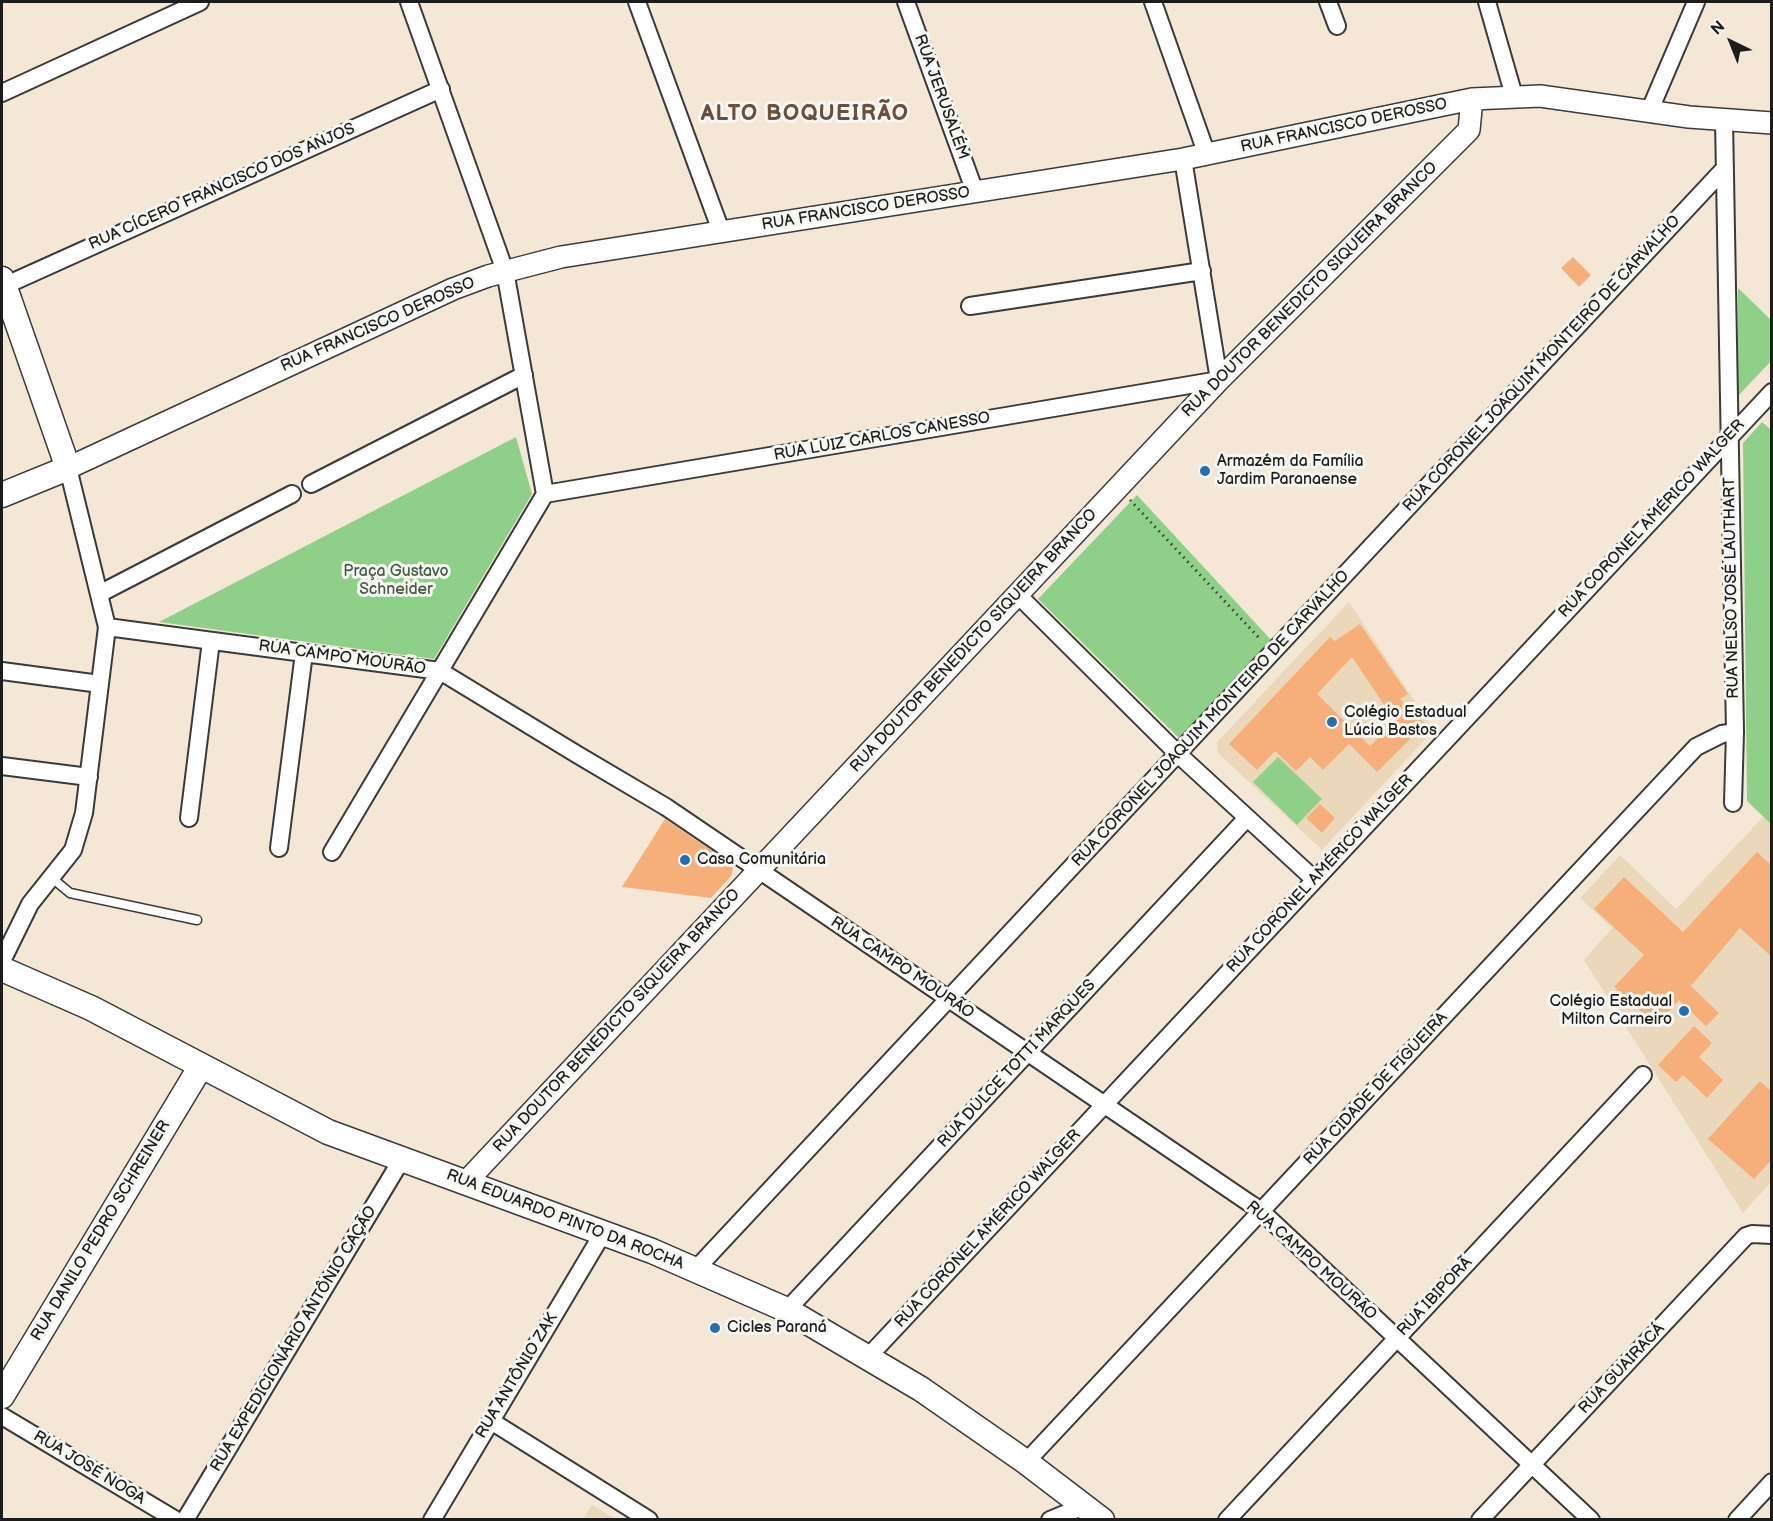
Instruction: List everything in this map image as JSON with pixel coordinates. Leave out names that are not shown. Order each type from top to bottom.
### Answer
[{"type":"main road","points":[[3,282],[68,468]]},
{"type":"main road","name":"RUA FRANCISCO DEROSSO","points":[[2,495],[68,468]]},
{"type":"main road","name":"RUA EDUARDO PINTO DA ROCHA","points":[[2,969],[67,996],[304,1122],[696,1269],[787,1310],[869,1356],[1026,1462],[1093,1513]]},
{"type":"main road","name":"RUA DANILO PEDRO SCHREINER","points":[[2,1396],[201,1066]]},
{"type":"street","points":[[2,93],[200,2]]},
{"type":"street","points":[[332,852],[545,494],[505,271],[409,2]]},
{"type":"street","points":[[637,2],[721,231]]},
{"type":"street","name":"RUA JERUSALÉM","points":[[906,2],[975,192]]},
{"type":"street","points":[[1153,2],[1207,155]]},
{"type":"street","points":[[1328,2],[1337,26]]},
{"type":"street","points":[[1487,2],[1514,96]]},
{"type":"street","points":[[1649,112],[1696,2]]},
{"type":"street","name":"RUA CÍCERO FRANCISCO DOS ANJOS","points":[[3,282],[441,89]]},
{"type":"street","name":"RUA FRANCISCO DEROSSO","points":[[68,468],[453,289],[505,271],[584,253],[1207,155],[1430,106],[1472,99],[1514,96],[1564,98],[1649,112],[1772,123]]},
{"type":"street","name":"RUA DOUTOR BENEDICTO SIQUEIRA BRANCO","points":[[466,1182],[1219,380],[1468,130],[1472,99]]},
{"type":"street","name":"RUA NELSO JOSÉ LAUTHART","points":[[1724,120],[1736,732],[1733,803]]},
{"type":"street","points":[[1183,159],[1219,380]]},
{"type":"street","name":"RUA CORONEL JOAQUIM MONTEIRO DE CARVALHO","points":[[696,1269],[1725,168]]},
{"type":"street","points":[[970,306],[1202,271]]},
{"type":"street","points":[[311,484],[524,375]]},
{"type":"street","name":"RUA LUIZ CARLOS CANESSO","points":[[545,494],[1219,380]]},
{"type":"street","name":"RUA CORONEL AMÉRICO WALGER","points":[[869,1356],[1772,392]]},
{"type":"street","points":[[2,961],[26,911],[52,878],[78,838],[89,777],[107,627],[68,468]]},
{"type":"street","points":[[99,594],[292,494]]},
{"type":"street","points":[[1018,595],[1178,754],[1315,880]]},
{"type":"street","name":"RUA CAMPO MOURÃO","points":[[107,627],[440,671],[666,807],[1261,1211],[1591,1520]]},
{"type":"street","points":[[189,818],[211,641]]},
{"type":"street","points":[[279,848],[304,653]]},
{"type":"street","points":[[2,671],[100,684]]},
{"type":"street","name":"RUA CIDADE DE FIGUEIRA","points":[[1026,1462],[1696,747],[1722,734],[1736,732]]},
{"type":"street","points":[[2,766],[89,777]]},
{"type":"street","name":"RUA DULCE TOTTI MARQUES","points":[[787,1310],[1247,818]]},
{"type":"street","name":"RUA IBIPORÃ","points":[[1227,1520],[1642,1075]]},
{"type":"street","name":"RUA EXPEDICIONÁRIO ANTÔNIO CAÇÃO","points":[[185,1520],[402,1159]]},
{"type":"street","name":"RUA ANTÔNIO ZAK","points":[[432,1520],[603,1233]]},
{"type":"street","name":"RUA GUAIRACÁ","points":[[1480,1520],[1746,1236],[1772,1235]]},
{"type":"street","name":"RUA JOSÉ NOGA","points":[[2,1416],[176,1520]]},
{"type":"street","points":[[491,1421],[649,1520]]},
{"type":"street","points":[[1737,1520],[1772,1482]]},
{"type":"street","points":[[1050,1520],[1093,1513]]},
{"type":"lane","points":[[52,878],[70,894],[197,920]]},
{"type":"path","points":[[1118,488],[1273,652]]},
{"type":"shaded area","name":"Colégio Estadual Lúcia Bastos","points":[[1349,602],[1434,730],[1322,850],[1218,753],[1217,742]]},
{"type":"shaded area","name":"Colégio Estadual Milton Carneiro","points":[[1763,817],[1771,824],[1771,1182],[1743,1213],[1584,960],[1612,928],[1580,898],[1620,855],[1676,909]]},
{"type":"shaded area","points":[[592,1505],[615,1519],[583,1519]]},
{"type":"green space","points":[[1738,288],[1771,320],[1772,360],[1738,396]]},
{"type":"green space","points":[[1762,422],[1772,431],[1771,824],[1747,801],[1743,443]]},
{"type":"green space","name":"Praça Gustavo Schneider","points":[[516,437],[532,494],[434,659],[159,622]]},
{"type":"green space","points":[[1137,495],[1273,642],[1181,740],[1038,599]]},
{"type":"green space","points":[[1278,757],[1322,799],[1297,825],[1253,782]]},
{"type":"building","points":[[1573,257],[1591,275],[1579,287],[1561,268]]},
{"type":"building","points":[[1360,624],[1408,694],[1400,699],[1425,724],[1377,772],[1349,744],[1323,770],[1310,757],[1296,771],[1275,751],[1257,770],[1229,744],[1330,637],[1335,641]],"holes":[[[1352,657],[1395,721],[1370,746],[1317,694]]]},
{"type":"building","points":[[1320,804],[1335,818],[1322,833],[1306,818]]},
{"type":"building","name":"Casa Comunitária","points":[[665,819],[733,865],[732,875],[711,898],[622,887]]},
{"type":"building","points":[[1757,852],[1772,866],[1772,957],[1740,928],[1691,986],[1719,1013],[1706,1026],[1679,1000],[1656,1025],[1614,987],[1644,955],[1594,909],[1624,877],[1683,932]]},
{"type":"building","points":[[1694,1026],[1712,1043],[1699,1057],[1723,1080],[1707,1098],[1683,1075],[1676,1082],[1658,1065]]},
{"type":"building","points":[[1760,1081],[1772,1092],[1772,1159],[1754,1179],[1708,1139]]},
{"type":"place","name":"Armazém da Família Jardim Paranaense","points":[[1205,471]]},
{"type":"place","name":"Colégio Estadual Lúcia Bastos","points":[[1332,722]]},
{"type":"place","name":"Casa Comunitária","points":[[685,860]]},
{"type":"place","name":"Colégio Estadual Milton Carneiro","points":[[1684,1011]]},
{"type":"place","name":"Cicles Paraná","points":[[715,1328]]},
{"type":"district","name":"ALTO BOQUEIRÃO","points":[[805,114]]}]
